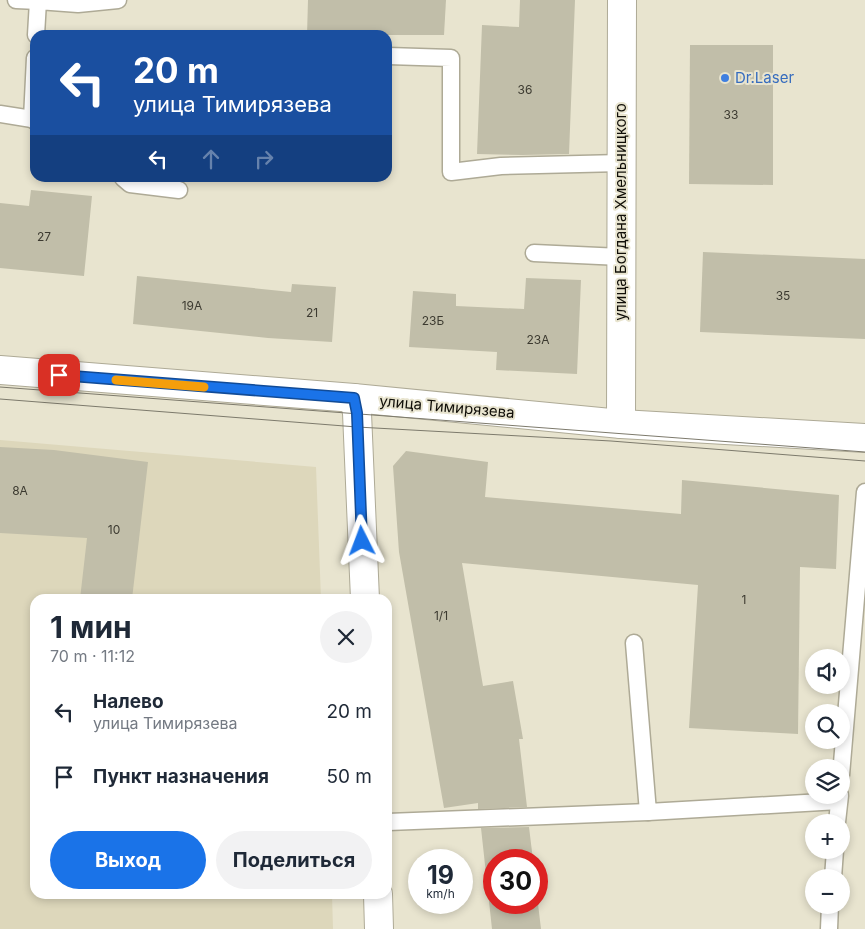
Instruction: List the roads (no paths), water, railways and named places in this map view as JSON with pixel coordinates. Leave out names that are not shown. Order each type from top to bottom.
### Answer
[{"type":"street","name":"улица Богдана Хмельницкого","points":[[621,424],[620,163],[622,0]]},
{"type":"street","name":"улица Тимирязева","points":[[0,370],[354,398],[621,424],[865,438]]},
{"type":"street","points":[[354,398],[357,413],[365,594]]},
{"type":"street","points":[[378,899],[379,929]]},
{"type":"lane","points":[[16,0],[78,4],[118,0]]},
{"type":"lane","points":[[36,30],[38,1]]},
{"type":"lane","points":[[392,56],[452,58],[451,172],[501,166],[620,163]]},
{"type":"lane","points":[[0,114],[30,119]]},
{"type":"lane","points":[[128,182],[130,184],[179,190]]},
{"type":"lane","points":[[534,253],[621,257]]},
{"type":"lane","points":[[842,759],[865,492]]},
{"type":"lane","points":[[634,643],[648,812]]},
{"type":"lane","points":[[392,822],[648,812],[805,800]]},
{"type":"lane","points":[[828,929],[829,914]]},
{"type":"tram line","points":[[0,387],[865,452]]},
{"type":"tram line","points":[[0,399],[357,427],[611,441],[865,461]]},
{"type":"place","name":"Dr.Laser","points":[[725,78]]}]
